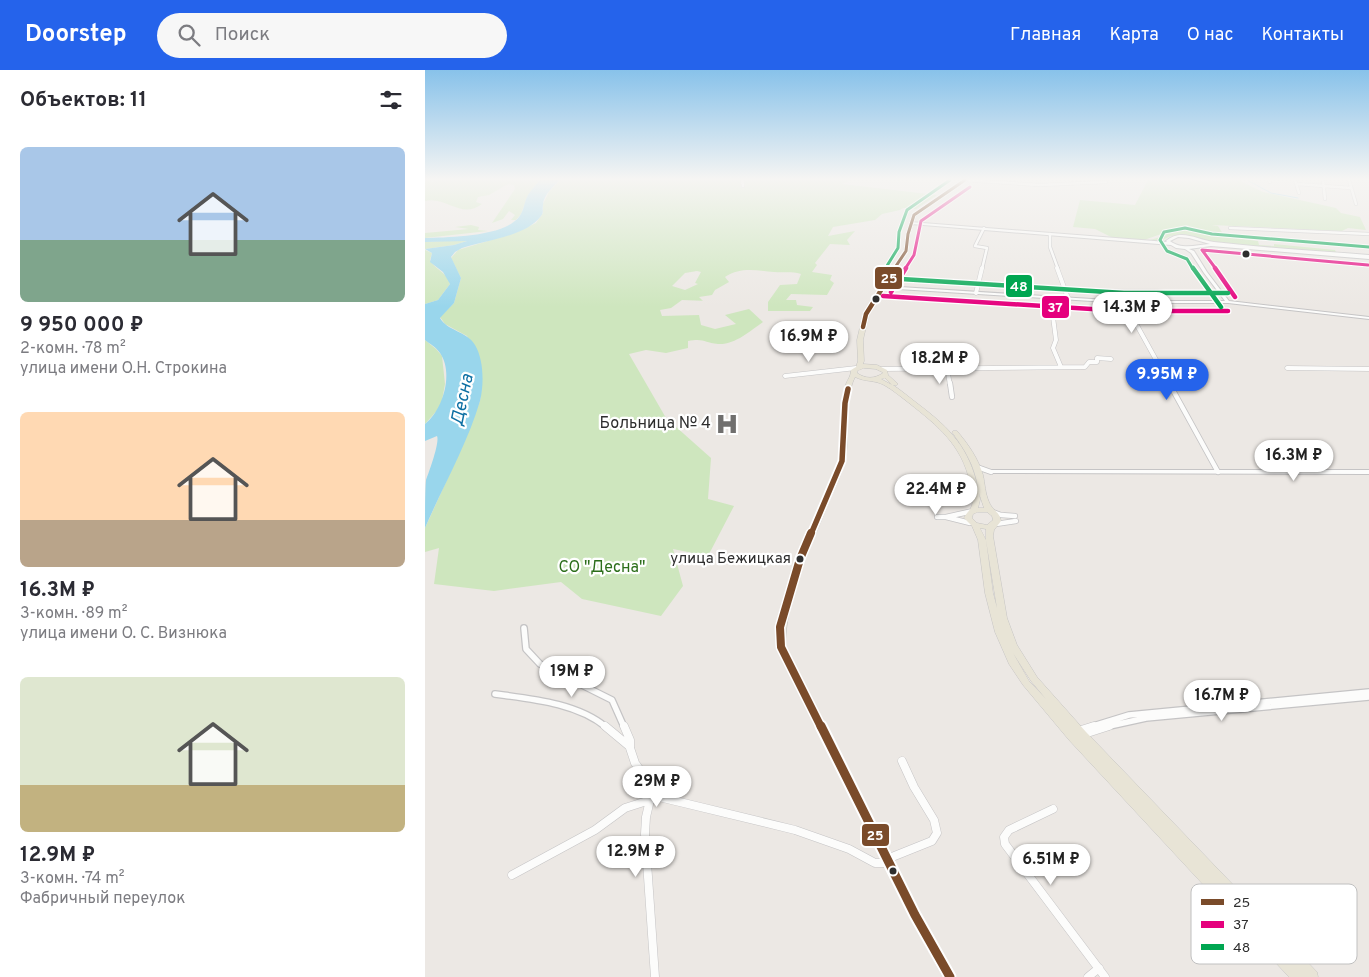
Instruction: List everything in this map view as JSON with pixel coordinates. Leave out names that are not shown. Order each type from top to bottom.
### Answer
[{"type":"main road","points":[[950,977],[924,932],[781,647],[780,627],[800,559],[842,460],[848,384],[861,361],[860,340],[866,314],[906,251],[911,223],[1153,242],[1172,244],[1194,250],[1202,245],[1211,244],[1369,257]]},
{"type":"main road","points":[[1153,242],[1183,236],[1211,244],[1369,257]]},
{"type":"main road","points":[[1169,239],[1172,244]]},
{"type":"main road","points":[[1200,240],[1203,243],[1202,245]]},
{"type":"main road","points":[[1194,250],[1205,272],[1228,302]]},
{"type":"main road","points":[[884,287],[1125,302],[1228,302],[1369,318]]},
{"type":"main road","points":[[863,327],[863,350],[868,360],[954,431],[977,467],[985,505],[997,516],[997,521],[990,529],[989,536],[999,606],[1007,631],[1022,662],[1076,734],[1213,884]]},
{"type":"main road","points":[[856,370],[882,371]]},
{"type":"main road","points":[[856,370],[871,379],[889,384],[940,425],[956,441],[966,458],[973,475],[977,504],[968,518],[983,540],[993,612],[1005,646],[1026,683],[1222,884]]},
{"type":"main road","points":[[848,389],[853,384],[871,379],[882,371]]},
{"type":"main road","points":[[991,472],[1369,472]]},
{"type":"main road","points":[[973,511],[990,511]]},
{"type":"main road","points":[[973,524],[988,527],[995,524]]},
{"type":"main road","points":[[1286,964],[1298,977]]},
{"type":"main road","points":[[1299,964],[1312,977]]},
{"type":"street","points":[[976,292],[987,248],[975,246],[984,228]]},
{"type":"street","points":[[1230,228],[1369,234]]},
{"type":"street","points":[[1049,234],[1050,247],[1068,298],[1068,302],[1055,312],[1052,319],[1056,340],[1053,348],[1061,368]]},
{"type":"street","points":[[1125,302],[1218,472]]},
{"type":"street","points":[[882,371],[947,368],[1085,367],[1089,362],[1097,362],[1097,358],[1111,359]]},
{"type":"street","points":[[947,368],[952,396]]},
{"type":"street","points":[[1287,368],[1369,369]]},
{"type":"street","points":[[785,376],[856,370]]},
{"type":"street","points":[[977,467],[991,472]]},
{"type":"street","points":[[980,477],[991,472]]},
{"type":"street","points":[[937,517],[973,511]]},
{"type":"street","points":[[990,511],[1015,518],[995,524]]},
{"type":"street","points":[[946,517],[973,524]]},
{"type":"street","points":[[524,628],[526,649],[540,664],[612,700],[630,740],[629,746],[636,767],[655,799]]},
{"type":"street","points":[[1076,734],[1115,719],[1144,713],[1369,692]]},
{"type":"street","points":[[495,694],[540,700],[594,717],[629,746]]},
{"type":"street","points":[[1076,734],[1146,718],[1369,696]]},
{"type":"street","points":[[512,875],[595,830],[625,808],[655,799],[795,830],[849,849],[875,863],[888,861],[932,841],[937,833],[934,820],[914,787],[902,761]]},
{"type":"street","points":[[655,799],[647,810],[645,830],[649,918],[655,977]]},
{"type":"street","points":[[1053,809],[1009,830],[1004,837],[1005,844],[1105,977]]},
{"type":"street","points":[[1087,977],[1099,968]]},
{"type":"green space","name":"СО \"Десна\"","points":[[861,222],[833,227],[828,236],[855,231],[847,240],[850,245],[830,244],[815,263],[817,265],[812,272],[832,275],[830,280],[834,283],[827,295],[791,294],[786,300],[796,300],[797,305],[813,307],[810,311],[768,311],[768,302],[780,285],[797,284],[801,274],[756,270],[737,271],[725,277],[729,282],[715,290],[712,295],[699,297],[703,301],[682,300],[671,308],[660,310],[662,316],[699,315],[701,325],[715,329],[736,324],[725,315],[749,309],[763,322],[742,337],[724,344],[694,340],[688,341],[688,348],[666,353],[646,350],[629,354],[666,418],[711,458],[708,499],[734,506],[708,556],[673,549],[683,586],[661,616],[582,599],[561,582],[494,591],[434,584],[439,548],[425,552],[425,528],[461,449],[480,401],[482,385],[480,361],[467,336],[445,324],[440,317],[454,303],[461,278],[451,258],[458,250],[517,232],[536,223]],"holes":[[[701,272],[695,283],[698,284],[685,290],[672,286],[685,273]]]},
{"type":"green space","points":[[1074,222],[1362,222],[1366,230],[1348,228],[1342,231],[1212,225],[1218,226],[1223,234],[1234,238],[1258,241],[1259,245],[1274,246],[1274,244],[1335,250],[1336,252],[1333,253],[1217,244],[1182,235],[1171,236],[1160,241],[1147,241],[1167,235],[1165,234],[1189,225],[1144,240],[1113,238],[1095,229],[1073,227]]},
{"type":"green space","points":[[471,225],[479,227],[478,230],[488,231],[425,238],[425,233],[469,229],[455,227]]},
{"type":"green space","points":[[467,241],[425,249],[425,242]]},
{"type":"green space","points":[[425,250],[432,253],[430,260],[450,284],[438,300],[425,304]]},
{"type":"green space","points":[[425,340],[442,356],[445,384],[441,406],[425,424]]},
{"type":"water","name":"Десна","points":[[513,222],[535,222],[505,237],[462,248],[451,257],[461,278],[454,303],[440,318],[447,326],[467,337],[475,345],[482,365],[482,388],[475,417],[425,528],[426,480],[438,439],[437,436],[425,441],[425,424],[437,410],[445,391],[446,371],[440,353],[425,340],[425,304],[438,300],[450,284],[443,272],[430,262],[432,253],[425,249],[467,241],[425,242],[425,238],[475,235],[501,229]]},
{"type":"transit line","name":"48","points":[[877,282],[898,248],[899,232],[903,222]]},
{"type":"transit line","name":"25","points":[[863,327],[866,314],[906,251],[912,222]]},
{"type":"transit line","name":"37","points":[[891,292],[914,255],[921,222]]},
{"type":"transit line","name":"48","points":[[1221,307],[1187,259],[1167,251],[1160,240],[1164,232],[1185,228],[1212,234],[1369,247]]},
{"type":"transit line","name":"37","points":[[1235,297],[1202,250],[1368,265]]},
{"type":"transit line","name":"48","points":[[885,278],[1124,293],[1228,293]]},
{"type":"transit line","name":"37","points":[[883,296],[1123,311],[1228,311]]},
{"type":"transit line","name":"25","points":[[848,389],[845,403],[842,461],[800,559],[780,627],[781,647],[915,915],[950,977]]},
{"type":"place","name":"Больница № 4","points":[[727,424]]},
{"type":"place","name":"улица Бежицкая","points":[[800,559]]}]
